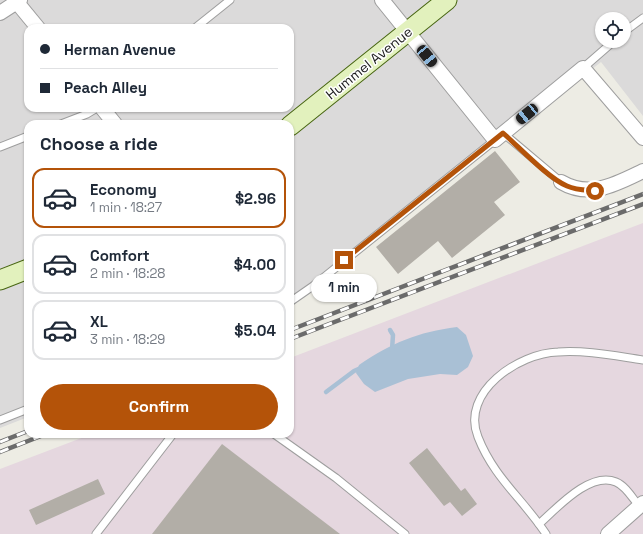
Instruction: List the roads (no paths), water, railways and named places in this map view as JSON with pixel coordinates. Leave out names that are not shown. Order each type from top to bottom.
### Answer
[{"type":"main road","name":"Hummel Avenue","points":[[294,123],[447,0]]},
{"type":"main road","points":[[0,280],[24,271]]},
{"type":"street","points":[[382,0],[407,32],[499,136],[583,68],[643,138]]},
{"type":"street","points":[[0,13],[18,1],[35,24]]},
{"type":"street","points":[[105,112],[112,120]]},
{"type":"street","points":[[561,182],[582,190],[595,191],[608,188],[643,171]]},
{"type":"street","points":[[608,534],[641,505]]},
{"type":"lane","points":[[200,24],[230,0]]},
{"type":"lane","points":[[631,27],[643,18]]},
{"type":"lane","points":[[583,68],[606,48]]},
{"type":"lane","points":[[71,120],[90,112]]},
{"type":"lane","points":[[294,299],[313,286],[499,136],[561,182]]},
{"type":"lane","points":[[0,147],[24,138]]},
{"type":"lane","points":[[546,534],[496,473],[477,435],[475,420],[477,405],[483,393],[490,384],[503,373],[539,355],[557,352],[576,352],[643,360]]},
{"type":"lane","points":[[0,420],[24,411]]},
{"type":"lane","points":[[96,534],[169,438]]},
{"type":"lane","points":[[280,438],[336,478],[405,534]]},
{"type":"lane","points":[[539,524],[568,498],[595,481],[607,480],[617,482],[623,486],[641,505]]},
{"type":"water","points":[[457,327],[466,335],[473,356],[468,367],[457,375],[440,374],[408,379],[375,392],[364,384],[356,373],[359,365],[382,350],[417,335]]},
{"type":"waterway","points":[[390,330],[393,335],[392,350]]},
{"type":"waterway","points":[[326,392],[354,371],[363,367]]},
{"type":"railway","points":[[294,328],[643,194]]},
{"type":"railway","points":[[294,337],[643,204]]},
{"type":"railway","points":[[0,442],[24,433]]},
{"type":"railway","points":[[0,452],[36,438]]}]
